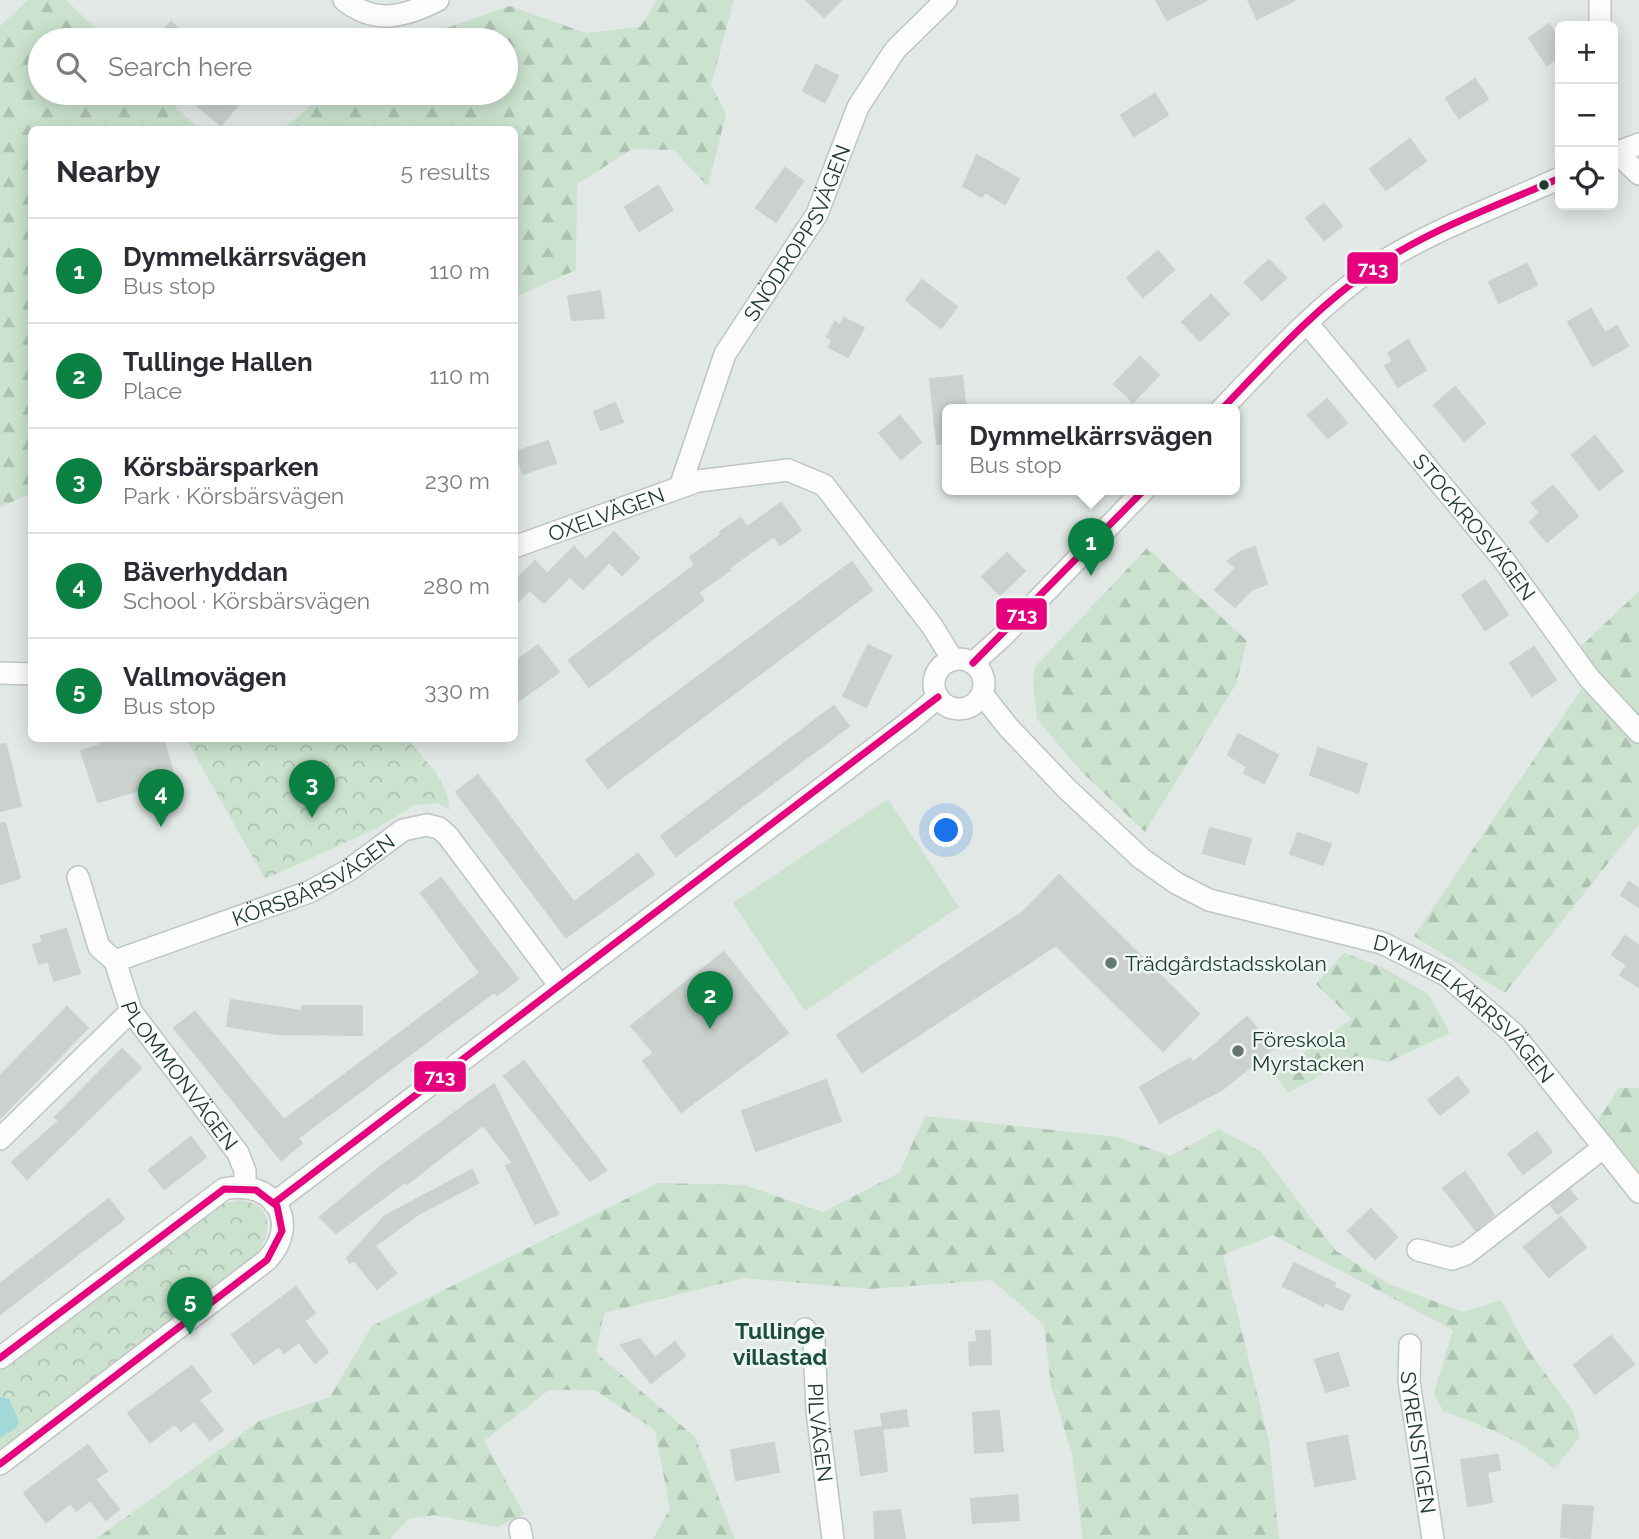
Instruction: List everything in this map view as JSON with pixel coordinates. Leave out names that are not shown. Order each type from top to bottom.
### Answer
[{"type":"street","points":[[344,0],[358,11],[384,17],[411,12],[439,0]]},
{"type":"street","name":"SNÖDROPPSVÄGEN","points":[[689,484],[725,354],[817,214],[858,107],[895,50],[946,0]]},
{"type":"street","points":[[1600,0],[1600,21]]},
{"type":"street","points":[[1618,151],[1639,144]]},
{"type":"street","points":[[1618,156],[1639,174]]},
{"type":"street","points":[[1227,404],[1307,323],[1375,267],[1555,180]]},
{"type":"street","name":"STOCKROSVÄGEN","points":[[1307,323],[1503,558],[1589,678],[1639,732]]},
{"type":"street","points":[[689,484],[788,470],[824,485],[932,626],[963,661],[984,676],[982,694],[973,705],[961,709],[949,706],[938,697],[934,683],[938,670],[963,661],[1002,637],[1139,495]]},
{"type":"street","name":"OXELVÄGEN","points":[[518,546],[689,484]]},
{"type":"street","points":[[0,673],[28,674]]},
{"type":"street","name":"DYMMELKÄRRSVÄGEN","points":[[982,694],[1008,727],[1067,789],[1142,859],[1176,883],[1209,901],[1382,943],[1446,975],[1513,1033],[1639,1192]]},
{"type":"street","points":[[274,1203],[909,722],[938,697]]},
{"type":"street","name":"KÖRSBÄRSVÄGEN","points":[[115,961],[309,892],[349,870],[389,837],[403,830],[427,825],[439,828],[448,836],[560,986]]},
{"type":"street","name":"PLOMMONVÄGEN","points":[[78,877],[99,947],[115,961],[131,1011],[238,1153],[245,1171],[245,1188]]},
{"type":"street","points":[[0,1139],[131,1011]]},
{"type":"street","points":[[1419,1251],[1452,1259],[1466,1254],[1604,1147]]},
{"type":"street","points":[[0,1358],[225,1189],[259,1190],[274,1203],[284,1225],[280,1243],[267,1260],[0,1464]]},
{"type":"street","name":"PILVÄGEN","points":[[805,1329],[814,1340],[817,1411],[833,1539]]},
{"type":"street","name":"SYRENSTIGEN","points":[[1410,1345],[1409,1381],[1433,1539]]},
{"type":"green space","points":[[28,0],[66,0],[95,28],[28,28],[28,105],[174,105],[196,126],[28,126],[28,495],[0,507],[0,26]]},
{"type":"green space","points":[[657,0],[734,0],[711,85],[726,114],[708,186],[673,150],[632,149],[577,184],[576,270],[518,296],[518,126],[286,126],[313,105],[518,105],[518,28],[447,28],[510,6],[586,33],[640,27]]},
{"type":"green space","points":[[1147,548],[1247,641],[1236,684],[1145,832],[1080,770],[1037,719],[1033,681],[1035,667]]},
{"type":"green space","points":[[1639,591],[1639,824],[1505,993],[1414,936],[1589,678],[1572,655]]},
{"type":"green space","points":[[188,742],[410,742],[445,789],[449,809],[437,803],[414,805],[377,828],[265,879]]},
{"type":"green space","points":[[888,799],[959,907],[805,1011],[733,903]]},
{"type":"green space","points":[[1344,953],[1380,966],[1428,994],[1450,1033],[1388,1062],[1356,1056],[1288,1093],[1274,1073],[1352,1019],[1316,984]]},
{"type":"green space","points":[[1619,1088],[1639,1088],[1639,1190],[1595,1125]]},
{"type":"green space","points":[[925,1116],[1117,1137],[1171,1156],[1219,1129],[1261,1152],[1336,1251],[1389,1284],[1463,1312],[1501,1300],[1528,1350],[1573,1411],[1580,1437],[1554,1469],[1515,1441],[1443,1411],[1434,1393],[1453,1330],[1273,1235],[1223,1255],[1269,1442],[1279,1539],[1083,1539],[1072,1454],[1051,1386],[1044,1325],[992,1280],[869,1289],[744,1278],[604,1313],[596,1353],[695,1437],[735,1539],[653,1539],[670,1509],[655,1430],[595,1390],[549,1390],[484,1441],[524,1514],[497,1527],[434,1515],[408,1519],[390,1539],[96,1539],[259,1421],[330,1397],[372,1326],[658,1183],[744,1185],[823,1212],[899,1173]]},
{"type":"green space","points":[[240,1200],[259,1208],[267,1221],[265,1238],[255,1256],[0,1452],[0,1368],[215,1206]]},
{"type":"water","points":[[0,1397],[9,1399],[19,1421],[16,1428],[0,1438]]},
{"type":"building","points":[[806,0],[841,0],[824,17]]},
{"type":"building","points":[[1156,0],[1207,0],[1167,20]]},
{"type":"building","points":[[1248,0],[1295,0],[1257,19]]},
{"type":"building","points":[[171,22],[177,28],[165,28]]},
{"type":"building","points":[[1549,24],[1555,33],[1555,59],[1547,65],[1529,38]]},
{"type":"building","points":[[816,65],[838,76],[825,102],[803,91]]},
{"type":"building","points":[[1475,79],[1488,99],[1459,118],[1446,98]]},
{"type":"building","points":[[1155,94],[1168,115],[1134,136],[1121,115]]},
{"type":"building","points":[[200,105],[238,105],[221,125],[198,107]]},
{"type":"building","points":[[1410,139],[1426,161],[1386,190],[1370,169]]},
{"type":"building","points":[[977,155],[1019,179],[1005,204],[985,192],[982,197],[963,186]]},
{"type":"building","points":[[785,168],[803,181],[776,222],[756,208]]},
{"type":"building","points":[[658,186],[673,210],[639,231],[625,207]]},
{"type":"building","points":[[1324,204],[1342,226],[1324,240],[1306,218]]},
{"type":"building","points":[[1158,251],[1174,270],[1143,297],[1127,278]]},
{"type":"building","points":[[1269,260],[1286,278],[1262,300],[1245,282]]},
{"type":"building","points":[[1527,264],[1537,285],[1499,303],[1489,282]]},
{"type":"building","points":[[922,280],[957,307],[941,328],[906,300]]},
{"type":"building","points":[[600,291],[604,318],[572,320],[568,296]]},
{"type":"building","points":[[1211,295],[1229,314],[1200,341],[1182,322]]},
{"type":"building","points":[[1591,309],[1605,333],[1617,326],[1628,346],[1593,366],[1568,322]]},
{"type":"building","points":[[844,318],[864,328],[848,357],[829,347],[832,340],[827,337],[835,322],[840,325]]},
{"type":"building","points":[[1408,340],[1426,370],[1398,387],[1385,366],[1393,362],[1388,353]]},
{"type":"building","points":[[1140,357],[1159,375],[1133,402],[1114,384]]},
{"type":"building","points":[[962,376],[965,404],[942,404],[942,444],[937,444],[930,379]]},
{"type":"building","points":[[1455,387],[1485,423],[1464,441],[1434,405]]},
{"type":"building","points":[[1327,399],[1347,423],[1328,438],[1308,415]]},
{"type":"building","points":[[615,403],[623,422],[601,430],[594,412]]},
{"type":"building","points":[[900,416],[921,442],[901,459],[879,433]]},
{"type":"building","points":[[1595,436],[1623,471],[1599,490],[1572,455]]},
{"type":"building","points":[[548,441],[556,463],[523,474],[518,451]]},
{"type":"building","points":[[1553,486],[1578,516],[1547,542],[1530,522],[1540,513],[1532,503]]},
{"type":"building","points":[[781,503],[801,530],[780,545],[774,536],[729,568],[730,570],[698,593],[704,600],[589,687],[569,660],[695,565],[690,557],[722,534],[720,532],[741,518],[747,527]]},
{"type":"building","points":[[614,532],[639,558],[622,575],[609,562],[583,589],[570,576],[544,603],[530,590],[518,601],[518,578],[535,561],[547,574],[574,547],[586,560]]},
{"type":"building","points":[[1255,547],[1267,584],[1251,590],[1235,607],[1215,590],[1236,568],[1228,561],[1240,552]]},
{"type":"building","points":[[1007,553],[1025,571],[1000,595],[982,577]]},
{"type":"building","points":[[852,562],[872,590],[608,788],[586,760]]},
{"type":"building","points":[[1485,580],[1508,615],[1485,630],[1462,595]]},
{"type":"building","points":[[538,645],[559,672],[518,701],[518,659]]},
{"type":"building","points":[[868,645],[891,656],[866,707],[843,696]]},
{"type":"building","points":[[1534,647],[1556,680],[1532,696],[1510,663]]},
{"type":"building","points":[[834,706],[849,726],[676,856],[661,836]]},
{"type":"building","points":[[1238,734],[1278,755],[1264,783],[1244,773],[1247,767],[1228,755]]},
{"type":"building","points":[[100,742],[164,742],[175,780],[98,802],[81,751],[101,745]]},
{"type":"building","points":[[6,744],[21,806],[0,811],[0,745]]},
{"type":"building","points":[[1318,748],[1367,764],[1358,793],[1310,775]]},
{"type":"building","points":[[478,775],[574,902],[638,854],[654,874],[566,937],[456,792]]},
{"type":"building","points":[[5,823],[20,878],[0,884],[0,824]]},
{"type":"building","points":[[1210,828],[1251,839],[1244,864],[1203,853]]},
{"type":"building","points":[[1298,833],[1331,844],[1323,865],[1290,854]]},
{"type":"building","points":[[1059,875],[1199,1014],[1163,1051],[1056,945],[862,1072],[837,1035],[1023,912]]},
{"type":"building","points":[[441,878],[518,979],[497,995],[494,992],[298,1138],[302,1143],[281,1160],[174,1028],[195,1012],[284,1120],[480,973],[421,893]]},
{"type":"building","points":[[1629,882],[1639,889],[1639,907],[1621,895]]},
{"type":"building","points":[[66,929],[80,973],[54,981],[48,961],[39,964],[33,945],[43,942],[41,936]]},
{"type":"building","points":[[1625,936],[1639,946],[1639,987],[1620,975],[1627,965],[1612,955]]},
{"type":"building","points":[[724,952],[788,1033],[681,1112],[643,1061],[654,1053],[631,1026]]},
{"type":"building","points":[[231,1000],[302,1011],[302,1006],[362,1006],[362,1035],[277,1034],[227,1026]]},
{"type":"building","points":[[67,1007],[88,1028],[0,1118],[0,1076]]},
{"type":"building","points":[[1247,1017],[1274,1048],[1223,1089],[1160,1123],[1140,1087],[1190,1058],[1193,1063]]},
{"type":"building","points":[[122,1049],[141,1068],[27,1179],[12,1162],[59,1121],[55,1117]]},
{"type":"building","points":[[524,1061],[606,1170],[590,1181],[504,1076]]},
{"type":"building","points":[[1458,1077],[1469,1092],[1440,1115],[1428,1100]]},
{"type":"building","points":[[826,1080],[841,1121],[756,1151],[742,1111]]},
{"type":"building","points":[[494,1084],[558,1214],[535,1224],[506,1166],[513,1163],[483,1125],[407,1184],[405,1182],[336,1233],[320,1217],[380,1167]]},
{"type":"building","points":[[1537,1132],[1552,1152],[1523,1174],[1508,1154]]},
{"type":"building","points":[[191,1137],[206,1157],[164,1189],[149,1170]]},
{"type":"building","points":[[472,1170],[478,1183],[420,1213],[375,1246],[396,1273],[377,1289],[354,1260],[350,1263],[347,1258],[385,1216]]},
{"type":"building","points":[[1465,1172],[1494,1215],[1476,1230],[1443,1188]]},
{"type":"building","points":[[1570,1190],[1577,1199],[1558,1214],[1550,1205]]},
{"type":"building","points":[[109,1199],[124,1219],[0,1314],[0,1284]]},
{"type":"building","points":[[1371,1209],[1397,1237],[1375,1259],[1348,1231]]},
{"type":"building","points":[[1561,1217],[1586,1247],[1549,1277],[1524,1247]]},
{"type":"building","points":[[1294,1263],[1335,1283],[1333,1287],[1350,1295],[1342,1310],[1325,1302],[1323,1306],[1283,1286]]},
{"type":"building","points":[[296,1287],[315,1313],[304,1321],[328,1352],[315,1363],[299,1342],[284,1353],[279,1346],[254,1364],[232,1335]]},
{"type":"building","points":[[976,1331],[990,1331],[991,1364],[970,1365],[969,1343],[977,1342]]},
{"type":"building","points":[[1611,1336],[1634,1364],[1595,1394],[1574,1365]]},
{"type":"building","points":[[640,1339],[655,1358],[675,1342],[685,1356],[651,1383],[621,1345]]},
{"type":"building","points":[[1338,1353],[1349,1385],[1326,1392],[1315,1360]]},
{"type":"building","points":[[192,1366],[211,1391],[199,1400],[223,1430],[210,1440],[194,1421],[181,1431],[175,1424],[150,1442],[128,1413]]},
{"type":"building","points":[[906,1410],[908,1426],[883,1429],[881,1414]]},
{"type":"building","points":[[999,1411],[1003,1451],[975,1453],[973,1413]]},
{"type":"building","points":[[882,1427],[887,1471],[861,1475],[855,1431]]},
{"type":"building","points":[[1347,1436],[1355,1479],[1315,1486],[1307,1443]]},
{"type":"building","points":[[774,1443],[779,1472],[736,1480],[731,1450]]},
{"type":"building","points":[[88,1445],[107,1471],[95,1479],[119,1509],[106,1520],[90,1500],[76,1511],[71,1503],[46,1522],[24,1493]]},
{"type":"building","points":[[1498,1455],[1500,1470],[1487,1472],[1492,1502],[1468,1506],[1461,1460]]},
{"type":"building","points":[[1017,1495],[1019,1520],[973,1523],[971,1499]]},
{"type":"building","points":[[1563,1505],[1593,1507],[1590,1539],[1561,1537]]},
{"type":"building","points":[[900,1510],[905,1539],[875,1539],[874,1512]]},
{"type":"transit line","name":"713","points":[[1227,404],[1313,317],[1373,268],[1417,241],[1555,180]]},
{"type":"transit line","name":"713","points":[[973,663],[1139,495]]},
{"type":"transit line","name":"713","points":[[274,1203],[938,697]]},
{"type":"transit line","name":"713","points":[[0,1358],[224,1189],[256,1190],[277,1206],[282,1231],[267,1260],[0,1464]]},
{"type":"place","name":"Dymmelkärrsvägen","points":[[1091,576]]},
{"type":"place","name":"Körsbärsparken","points":[[312,818]]},
{"type":"place","name":"Bäverhyddan","points":[[161,827]]},
{"type":"place","name":"Trädgårdstadsskolan","points":[[1111,963]]},
{"type":"place","name":"Tullinge Hallen","points":[[710,1029]]},
{"type":"place","name":"Föreskola Myrstacken","points":[[1238,1051]]},
{"type":"place","name":"Vallmovägen","points":[[190,1335]]},
{"type":"district","name":"Tullinge villastad","points":[[780,1343]]}]
